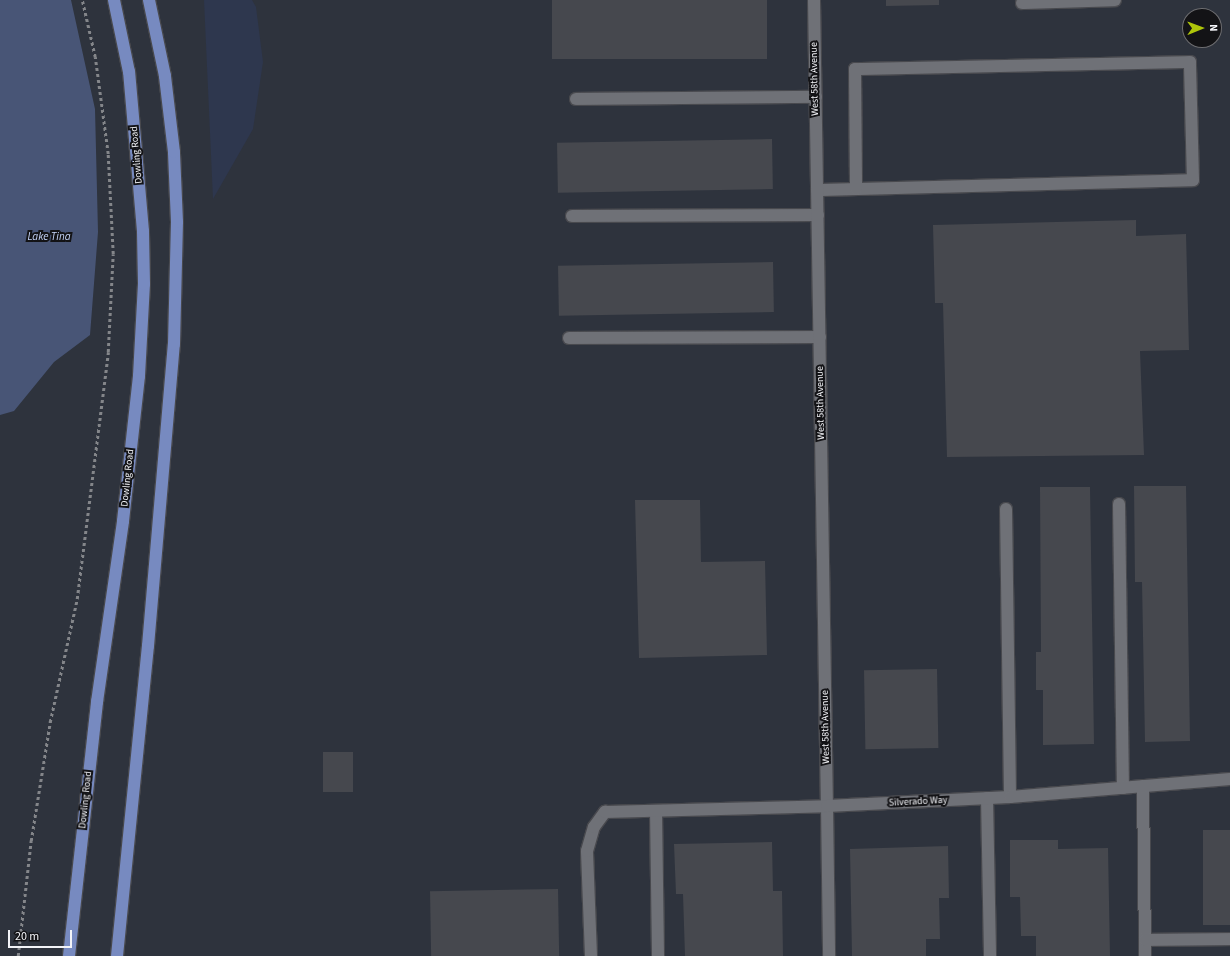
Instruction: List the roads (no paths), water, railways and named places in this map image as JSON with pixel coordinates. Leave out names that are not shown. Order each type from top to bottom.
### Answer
[{"type":"main road","name":"Dowling Road","points":[[69,956],[97,702],[123,521],[138,376],[144,284],[143,223],[129,72],[114,0]]},
{"type":"main road","points":[[117,956],[156,561],[174,344],[177,222],[174,152],[165,76],[149,0]]},
{"type":"street","name":"West 58th Avenue","points":[[814,0],[829,956]]},
{"type":"street","points":[[1022,3],[1115,0]]},
{"type":"street","points":[[817,190],[856,189],[1193,180],[1190,62],[855,69],[856,189]]},
{"type":"street","points":[[576,99],[816,97]]},
{"type":"street","points":[[572,216],[818,215]]},
{"type":"street","points":[[569,338],[820,337]]},
{"type":"street","points":[[1119,504],[1123,788]]},
{"type":"street","points":[[1006,509],[1010,797]]},
{"type":"street","name":"Silverado Way","points":[[591,956],[587,850],[594,827],[605,812],[827,806],[1010,797],[1230,779]]},
{"type":"street","points":[[1143,786],[1145,956]]},
{"type":"street","points":[[987,798],[990,956]]},
{"type":"street","points":[[656,811],[658,956]]},
{"type":"street","points":[[1145,940],[1230,939]]},
{"type":"water","name":"Lake Tina","points":[[0,0],[71,0],[95,109],[98,232],[90,335],[54,362],[14,411],[0,415]]}]
